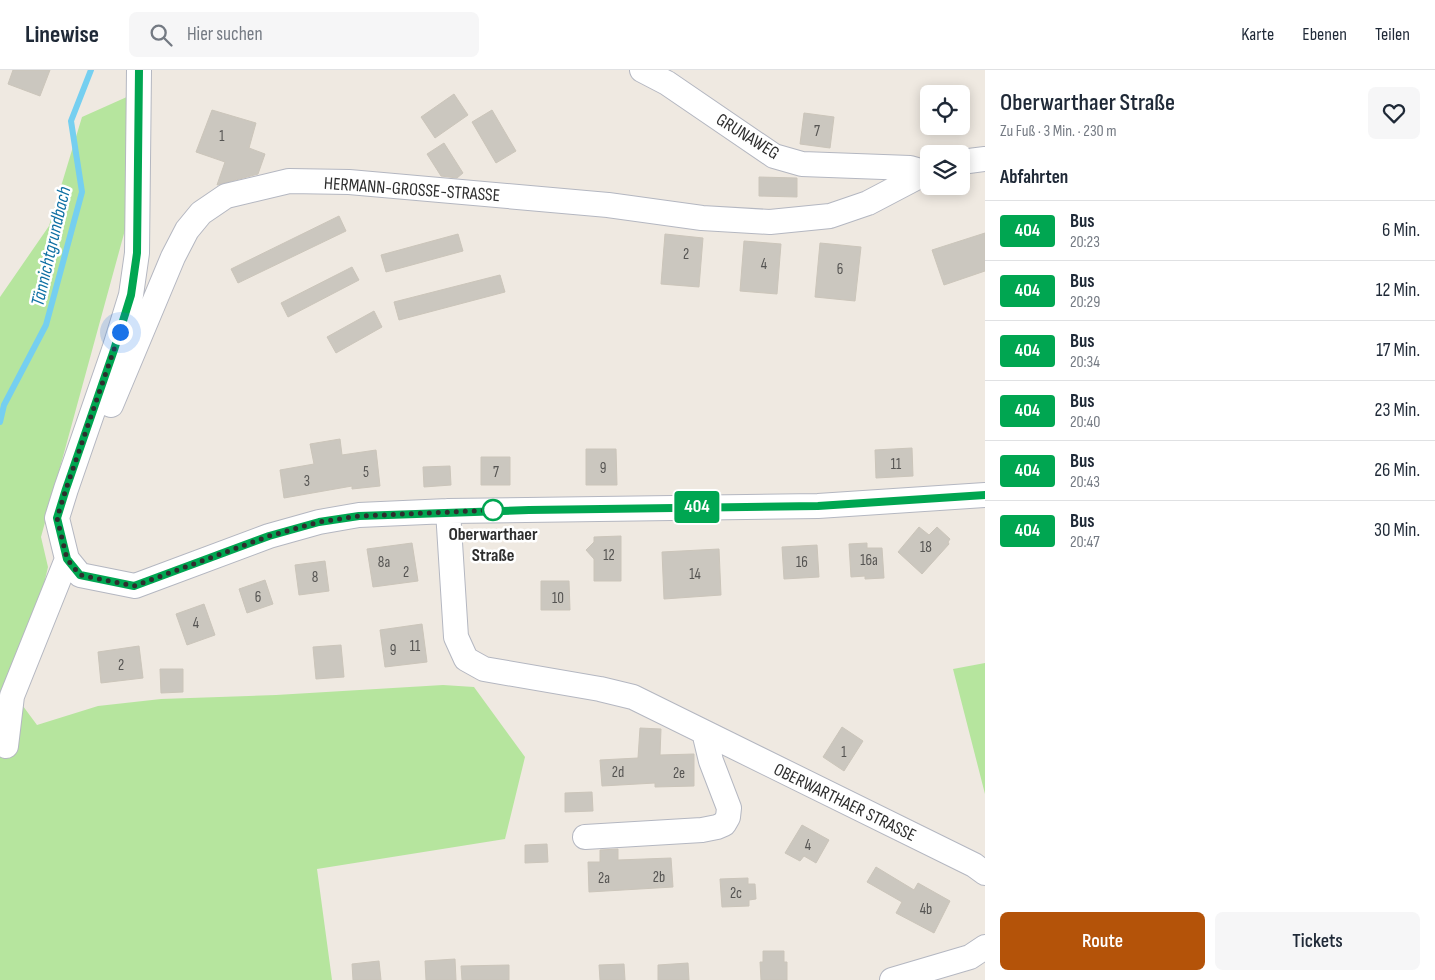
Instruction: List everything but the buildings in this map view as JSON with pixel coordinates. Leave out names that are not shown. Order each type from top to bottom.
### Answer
[{"type":"street","points":[[139,70],[137,253],[131,295],[57,518],[67,559],[80,575],[134,586],[269,536],[319,522],[359,516],[448,511],[818,506],[985,495]]},
{"type":"street","name":"GRUNAWEG","points":[[642,70],[667,82],[774,156],[802,164],[920,170]]},
{"type":"street","points":[[970,161],[985,159]]},
{"type":"street","name":"HERMANN-GROSSE-STRASSE","points":[[66,489],[92,459],[120,383],[173,257],[187,230],[201,213],[226,196],[289,181],[349,182],[608,205],[702,218],[770,222],[830,216],[868,203],[920,174]]},
{"type":"street","name":"OBERWARTHAER STRASSE","points":[[448,511],[456,637],[466,660],[484,669],[600,689],[632,697],[974,865],[985,874]]},
{"type":"street","points":[[6,746],[12,696],[67,559]]},
{"type":"street","points":[[585,837],[702,830],[724,824],[728,817],[729,808],[711,761],[704,732]]},
{"type":"street","points":[[892,980],[970,956],[985,947]]},
{"type":"green space","points":[[129,96],[128,219],[41,537],[48,567],[17,698],[37,725],[98,706],[161,699],[276,695],[443,685],[474,687],[525,757],[505,839],[317,869],[332,980],[0,980],[0,297],[49,226],[82,117]]},
{"type":"green space","points":[[985,663],[985,794],[953,669]]},
{"type":"waterway","name":"Tännichtgrundbach","points":[[0,422],[4,405],[46,325],[82,192],[71,121],[91,70]]},
{"type":"bus line","name":"404","points":[[139,70],[137,253],[131,295],[57,518],[67,559],[80,575],[134,586],[269,536],[319,522],[359,516],[448,511],[818,506],[985,495]]},
{"type":"place","name":"Oberwarthaer Straße","points":[[493,510]]},
{"type":"route","points":[[120,332],[57,518],[67,559],[80,575],[134,586],[269,536],[319,522],[359,516],[496,510],[493,510]]}]
